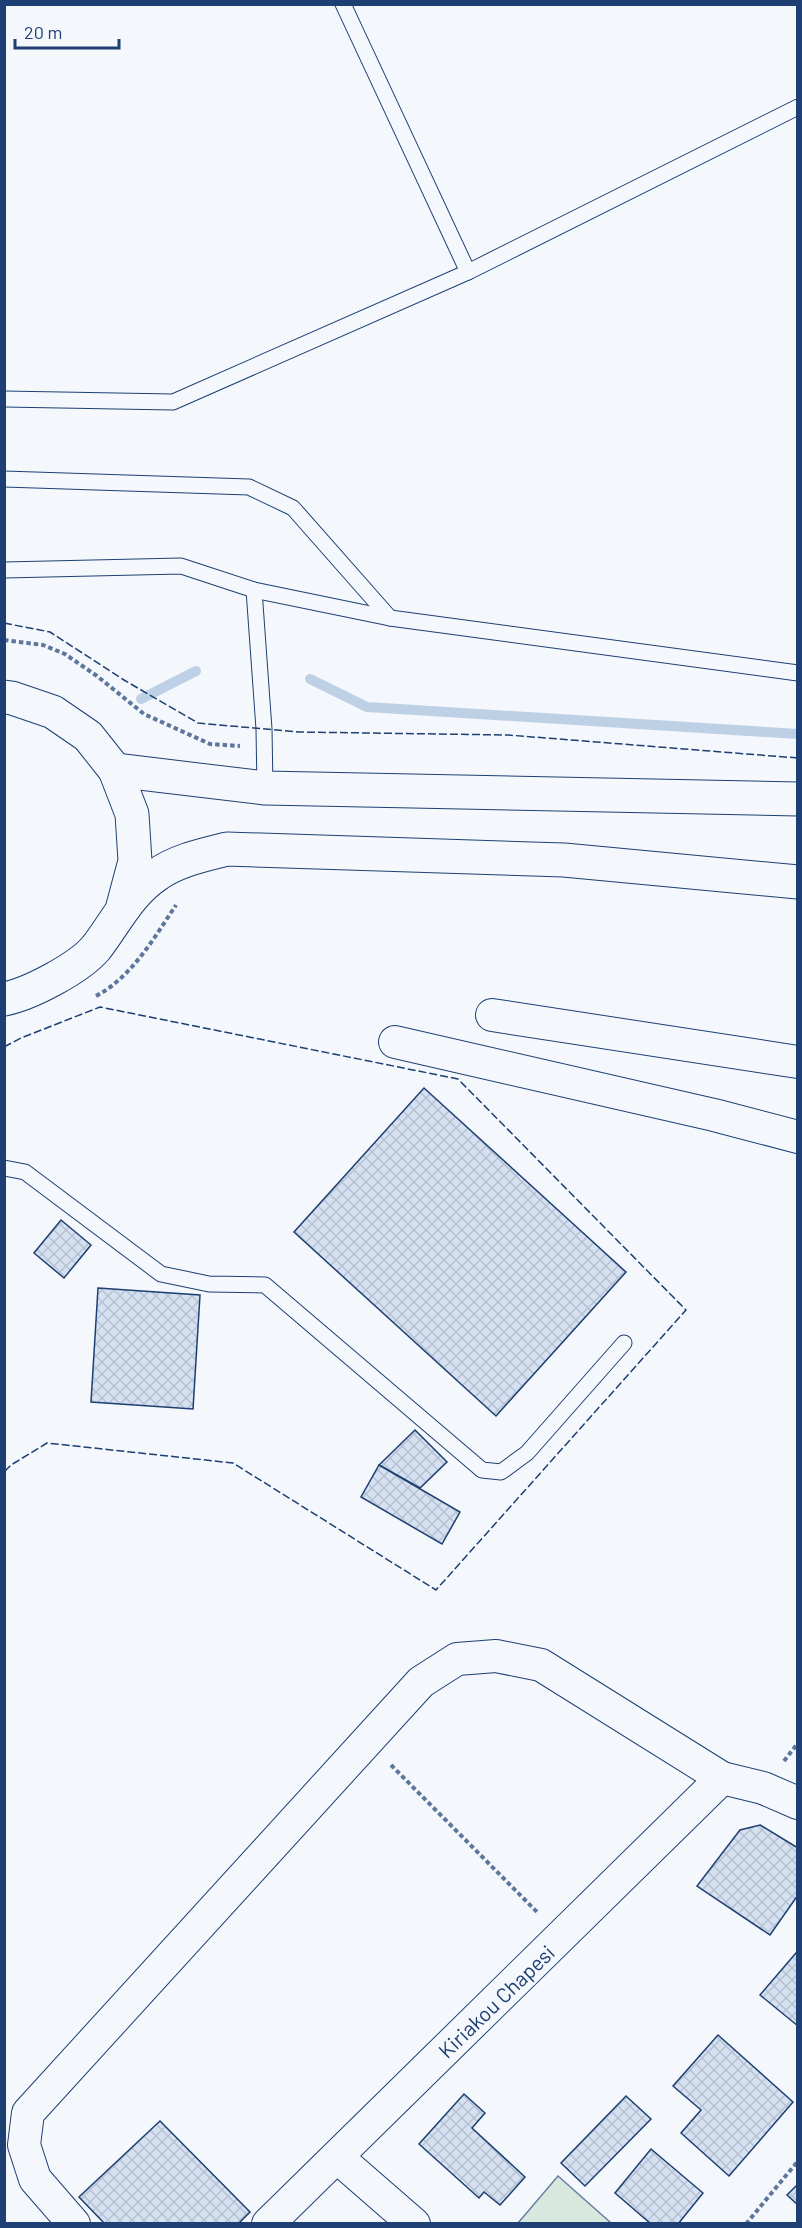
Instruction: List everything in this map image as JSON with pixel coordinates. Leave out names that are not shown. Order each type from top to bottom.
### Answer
[{"type":"main road","points":[[4,697],[53,712],[88,736],[115,770],[132,814],[135,861],[123,906]]},
{"type":"main road","points":[[115,770],[265,788],[798,799]]},
{"type":"main road","points":[[4,999],[54,981],[95,949],[123,906],[157,874],[186,860],[227,849],[564,860],[798,882]]},
{"type":"street","points":[[492,1015],[798,1062]]},
{"type":"street","points":[[395,1042],[714,1115],[798,1137]]},
{"type":"street","points":[[74,2223],[35,2179],[24,2145],[28,2113],[421,1683],[457,1659],[496,1656],[541,1665],[722,1778],[763,1788],[798,1803]]},
{"type":"street","name":"Kiriakou Chapesi","points":[[268,2223],[722,1778]]},
{"type":"street","points":[[337,2157],[414,2223]]},
{"type":"lane","points":[[342,4],[468,272]]},
{"type":"lane","points":[[4,399],[173,402],[468,272],[798,106]]},
{"type":"lane","points":[[4,479],[249,487],[293,508],[390,618]]},
{"type":"lane","points":[[4,570],[181,566],[254,590],[390,618],[798,673]]},
{"type":"lane","points":[[254,590],[265,748],[265,788]]},
{"type":"lane","points":[[4,1168],[25,1172],[162,1274],[209,1284],[266,1285],[482,1470],[501,1472],[527,1453],[624,1343]]},
{"type":"path","points":[[4,640],[43,645],[65,654],[97,676],[144,714],[210,744],[265,748]]},
{"type":"path","points":[[87,1001],[107,990],[145,952],[180,899]]},
{"type":"path","points":[[368,1741],[562,1936]]},
{"type":"path","points":[[746,2223],[798,2161]]},
{"type":"shaded area","points":[[558,2176],[611,2223],[518,2223]]},
{"type":"building","points":[[424,1088],[626,1272],[496,1416],[294,1232]]},
{"type":"building","points":[[61,1220],[91,1245],[64,1278],[34,1253]]},
{"type":"building","points":[[98,1288],[200,1295],[193,1409],[91,1402]]},
{"type":"building","points":[[415,1430],[447,1462],[420,1488],[379,1465]]},
{"type":"building","points":[[379,1465],[460,1512],[442,1544],[361,1497]]},
{"type":"building","points":[[760,1825],[798,1848],[798,1895],[770,1935],[697,1886],[740,1830]]},
{"type":"building","points":[[796,1953],[798,1954],[798,2026],[760,1995]]},
{"type":"building","points":[[718,2035],[793,2102],[729,2176],[681,2133],[701,2110],[673,2086]]},
{"type":"building","points":[[464,2094],[485,2113],[472,2128],[525,2177],[500,2205],[484,2192],[479,2198],[419,2144]]},
{"type":"building","points":[[626,2096],[651,2119],[585,2186],[561,2163]]},
{"type":"building","points":[[160,2121],[250,2212],[238,2224],[105,2224],[79,2197]]},
{"type":"building","points":[[651,2149],[703,2193],[678,2224],[651,2224],[615,2193]]},
{"type":"building","points":[[798,2184],[798,2205],[787,2195]]},
{"type":"waterway","points":[[141,699],[196,671]]},
{"type":"waterway","points":[[310,679],[367,707],[798,734]]},
{"type":"fence","points":[[4,623],[50,632],[124,680],[198,723],[298,732],[508,735],[798,758]]},
{"type":"fence","points":[[4,1047],[100,1007],[458,1079],[686,1310],[436,1590],[233,1463],[47,1443],[11,1465],[4,1472]]}]
